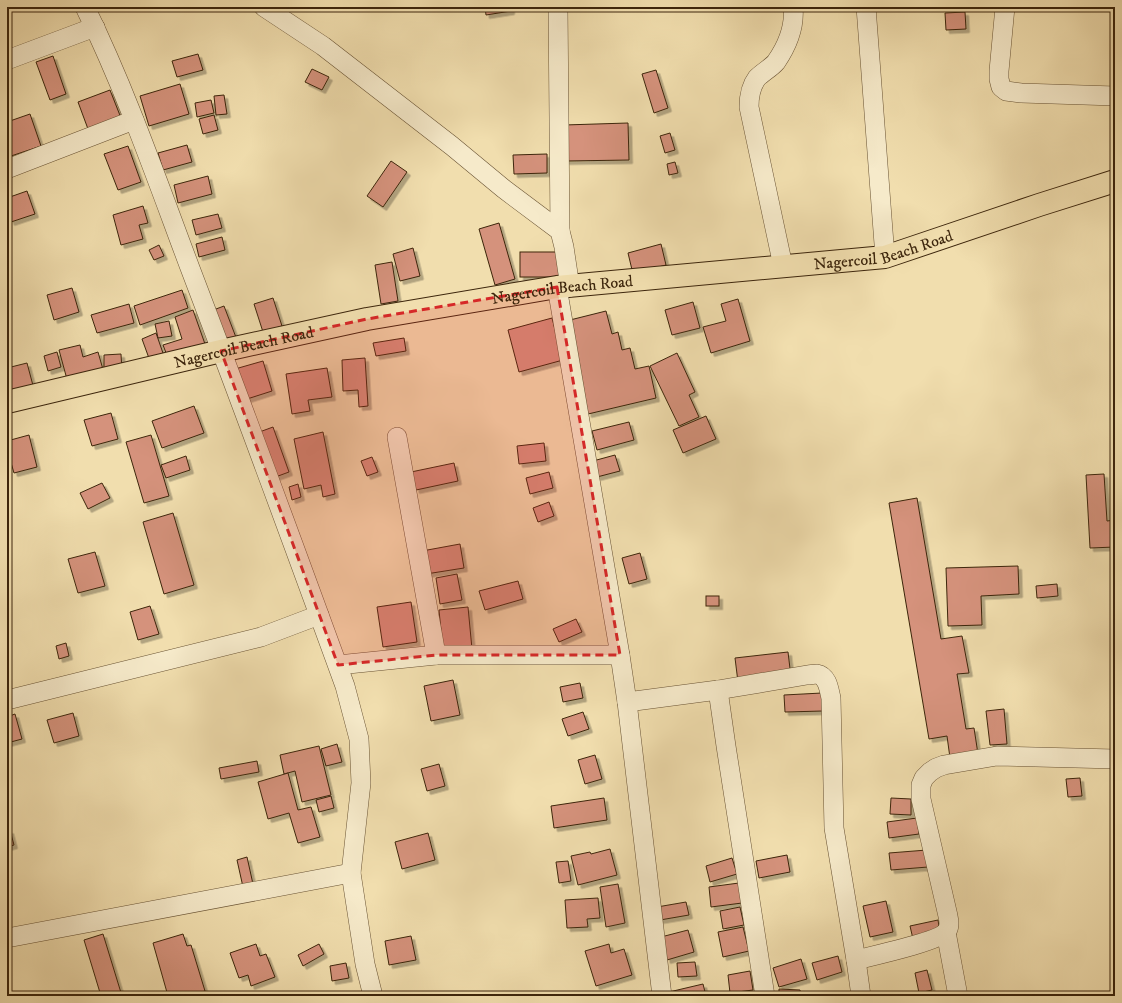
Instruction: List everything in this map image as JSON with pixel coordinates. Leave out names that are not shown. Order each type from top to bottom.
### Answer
[{"type":"main road","name":"Nagercoil Beach Road","points":[[7,402],[221,351],[367,319],[563,287],[885,257],[1115,181]]},
{"type":"street","points":[[86,7],[134,120],[345,686],[359,739],[361,783],[351,873],[365,964],[374,996]]},
{"type":"street","points":[[264,7],[323,46],[452,146],[504,189],[560,231]]},
{"type":"street","points":[[558,7],[560,231],[564,247],[563,287],[627,702],[662,996]]},
{"type":"street","points":[[783,266],[749,107],[750,93],[757,78],[775,62],[788,42],[792,28],[793,7]]},
{"type":"street","points":[[866,7],[885,257]]},
{"type":"street","points":[[1005,7],[999,71],[1000,87],[1006,91],[1021,93],[1115,96]]},
{"type":"street","points":[[7,60],[95,27]]},
{"type":"street","points":[[7,168],[134,120]]},
{"type":"street","points":[[397,437],[436,655]]},
{"type":"street","points":[[7,700],[261,637],[319,615]]},
{"type":"street","points":[[338,665],[436,655],[620,655]]},
{"type":"street","points":[[627,702],[718,690],[817,674],[823,677],[828,685],[830,698],[834,828],[862,996]]},
{"type":"street","points":[[718,690],[765,996]]},
{"type":"street","points":[[856,960],[939,937],[946,932],[950,925],[921,799],[921,785],[924,778],[930,772],[944,765],[996,756],[1115,759]]},
{"type":"street","points":[[7,938],[351,873]]},
{"type":"street","points":[[946,932],[958,996]]},
{"type":"highlighted area","points":[[557,287],[620,655],[436,655],[338,665],[221,351],[367,319]]},
{"type":"building","points":[[485,7],[511,7],[511,11],[486,15]]},
{"type":"building","points":[[965,12],[966,29],[946,30],[945,13]]},
{"type":"building","points":[[198,54],[203,70],[177,77],[172,61]]},
{"type":"building","points":[[53,56],[66,94],[50,100],[36,62]]},
{"type":"building","points":[[312,69],[329,77],[322,90],[305,82]]},
{"type":"building","points":[[656,70],[668,108],[654,113],[642,74]]},
{"type":"building","points":[[180,84],[189,114],[149,126],[140,96]]},
{"type":"building","points":[[110,90],[121,118],[88,129],[78,102]]},
{"type":"building","points":[[224,95],[227,114],[216,115],[214,96]]},
{"type":"building","points":[[211,100],[214,113],[197,117],[195,103]]},
{"type":"building","points":[[30,114],[41,146],[11,156],[7,146],[7,122]]},
{"type":"building","points":[[214,115],[218,130],[203,134],[199,119]]},
{"type":"building","points":[[628,123],[629,160],[566,161],[564,125]]},
{"type":"building","points":[[670,133],[675,150],[665,153],[660,136]]},
{"type":"building","points":[[187,145],[192,162],[163,170],[158,153]]},
{"type":"building","points":[[128,146],[141,182],[118,190],[104,154]]},
{"type":"building","points":[[547,154],[547,173],[514,174],[513,155]]},
{"type":"building","points":[[391,161],[407,172],[383,207],[367,196]]},
{"type":"building","points":[[675,162],[678,173],[669,175],[667,164]]},
{"type":"building","points":[[208,176],[212,194],[178,203],[174,185]]},
{"type":"building","points":[[27,191],[35,214],[11,222],[7,212],[7,198]]},
{"type":"building","points":[[143,206],[148,223],[139,225],[143,239],[121,245],[113,215]]},
{"type":"building","points":[[218,214],[222,228],[196,235],[192,220]]},
{"type":"building","points":[[499,223],[515,279],[495,285],[479,229]]},
{"type":"building","points":[[222,237],[225,250],[199,257],[196,244]]},
{"type":"building","points":[[661,244],[666,265],[633,274],[628,253]]},
{"type":"building","points":[[159,245],[164,256],[154,260],[149,250]]},
{"type":"building","points":[[413,248],[420,276],[400,281],[393,254]]},
{"type":"building","points":[[520,252],[559,252],[559,277],[520,277]]},
{"type":"building","points":[[392,262],[398,301],[381,304],[375,265]]},
{"type":"building","points":[[72,288],[79,312],[54,320],[47,295]]},
{"type":"building","points":[[182,290],[188,308],[140,325],[134,306]]},
{"type":"building","points":[[273,298],[282,326],[263,332],[254,304]]},
{"type":"building","points":[[738,299],[750,341],[711,353],[703,327],[726,321],[721,304]]},
{"type":"building","points":[[693,302],[700,328],[672,335],[665,310]]},
{"type":"building","points":[[129,304],[134,323],[97,333],[91,315]]},
{"type":"building","points":[[224,306],[237,340],[220,346],[208,312]]},
{"type":"building","points":[[193,310],[205,344],[168,358],[163,345],[182,339],[175,317]]},
{"type":"building","points":[[606,311],[612,334],[618,332],[622,350],[630,348],[635,369],[649,366],[656,398],[588,414],[566,321]]},
{"type":"building","points":[[552,318],[563,360],[519,372],[508,330]]},
{"type":"building","points":[[169,321],[172,336],[158,338],[155,324]]},
{"type":"building","points":[[156,333],[164,356],[150,361],[142,339]]},
{"type":"building","points":[[404,338],[406,351],[376,356],[373,343]]},
{"type":"building","points":[[80,345],[83,357],[98,352],[104,373],[68,383],[59,350]]},
{"type":"building","points":[[57,352],[61,367],[48,371],[44,356]]},
{"type":"building","points":[[677,353],[695,392],[689,395],[699,417],[679,426],[650,366]]},
{"type":"building","points":[[121,354],[122,372],[104,372],[104,355]]},
{"type":"building","points":[[365,358],[368,406],[359,407],[358,390],[343,391],[342,360]]},
{"type":"building","points":[[263,361],[272,391],[244,400],[235,369]]},
{"type":"building","points":[[27,363],[35,393],[7,399],[7,368]]},
{"type":"building","points":[[327,368],[332,397],[308,400],[310,411],[292,414],[286,374]]},
{"type":"building","points":[[194,406],[204,433],[162,448],[152,421]]},
{"type":"building","points":[[111,413],[118,439],[92,446],[84,420]]},
{"type":"building","points":[[706,416],[716,439],[683,453],[673,430]]},
{"type":"building","points":[[629,422],[634,440],[597,450],[592,431]]},
{"type":"building","points":[[273,427],[289,472],[270,479],[254,434]]},
{"type":"building","points":[[323,432],[335,494],[323,497],[321,485],[304,489],[294,439]]},
{"type":"building","points":[[29,435],[37,467],[14,473],[7,449],[7,441]]},
{"type":"building","points":[[151,435],[169,496],[144,503],[126,442]]},
{"type":"building","points":[[544,443],[546,461],[519,464],[517,446]]},
{"type":"building","points":[[615,455],[620,471],[597,477],[593,461]]},
{"type":"building","points":[[186,456],[190,470],[166,478],[161,465]]},
{"type":"building","points":[[372,457],[378,472],[367,476],[361,461]]},
{"type":"building","points":[[454,463],[458,481],[416,490],[411,472]]},
{"type":"building","points":[[549,472],[553,488],[530,494],[526,478]]},
{"type":"building","points":[[1104,474],[1107,521],[1115,520],[1115,547],[1090,548],[1086,475]]},
{"type":"building","points":[[102,483],[110,498],[88,509],[80,493]]},
{"type":"building","points":[[298,484],[301,497],[292,500],[289,487]]},
{"type":"building","points":[[917,498],[941,639],[962,636],[969,673],[957,674],[966,729],[974,728],[978,754],[950,758],[947,736],[929,739],[889,503]]},
{"type":"building","points":[[549,502],[554,516],[538,522],[533,508]]},
{"type":"building","points":[[173,513],[194,585],[164,594],[143,522]]},
{"type":"building","points":[[460,544],[464,568],[426,574],[422,551]]},
{"type":"building","points":[[95,552],[105,586],[78,593],[68,559]]},
{"type":"building","points":[[640,553],[647,579],[629,584],[622,558]]},
{"type":"building","points":[[1018,566],[1019,594],[981,596],[982,625],[948,626],[946,568]]},
{"type":"building","points":[[457,574],[462,600],[440,604],[436,578]]},
{"type":"building","points":[[518,581],[523,599],[485,610],[479,591]]},
{"type":"building","points":[[1057,584],[1058,596],[1037,598],[1036,586]]},
{"type":"building","points":[[706,596],[719,596],[719,606],[706,606]]},
{"type":"building","points":[[411,602],[417,642],[383,647],[377,607]]},
{"type":"building","points":[[150,606],[159,634],[138,640],[130,612]]},
{"type":"building","points":[[468,607],[472,649],[443,652],[439,610]]},
{"type":"building","points":[[576,619],[582,632],[559,642],[553,629]]},
{"type":"building","points":[[66,643],[69,656],[59,659],[56,646]]},
{"type":"building","points":[[788,652],[791,677],[738,682],[735,658]]},
{"type":"building","points":[[453,680],[460,715],[431,721],[424,686]]},
{"type":"building","points":[[580,683],[583,698],[563,702],[560,687]]},
{"type":"building","points":[[822,693],[823,711],[785,712],[784,695]]},
{"type":"building","points":[[1004,709],[1007,744],[990,745],[986,711]]},
{"type":"building","points":[[583,712],[589,729],[568,736],[562,719]]},
{"type":"building","points":[[73,713],[79,736],[54,743],[47,720]]},
{"type":"building","points":[[15,714],[22,739],[7,743],[7,717]]},
{"type":"building","points":[[337,744],[342,762],[326,766],[321,749]]},
{"type":"building","points":[[319,746],[331,795],[302,802],[295,771],[284,774],[280,755]]},
{"type":"building","points":[[595,755],[602,779],[585,784],[578,760]]},
{"type":"building","points":[[257,761],[259,772],[221,779],[219,768]]},
{"type":"building","points":[[439,764],[445,786],[427,791],[421,769]]},
{"type":"building","points":[[288,773],[298,810],[311,807],[320,837],[298,843],[289,813],[268,819],[258,782]]},
{"type":"building","points":[[1080,778],[1082,796],[1068,797],[1066,779]]},
{"type":"building","points":[[331,796],[334,808],[319,812],[316,800]]},
{"type":"building","points":[[604,798],[607,820],[554,828],[551,806]]},
{"type":"building","points":[[891,798],[911,799],[911,815],[890,814]]},
{"type":"building","points":[[917,818],[919,834],[889,838],[887,822]]},
{"type":"building","points":[[10,830],[14,845],[7,847],[7,831]]},
{"type":"building","points":[[428,833],[435,860],[402,869],[395,842]]},
{"type":"building","points":[[610,849],[617,875],[578,885],[571,856],[590,852],[591,854]]},
{"type":"building","points":[[927,850],[928,867],[891,870],[889,853]]},
{"type":"building","points":[[787,855],[790,872],[759,878],[756,861]]},
{"type":"building","points":[[247,857],[253,884],[243,887],[237,860]]},
{"type":"building","points":[[732,858],[737,874],[710,882],[706,866]]},
{"type":"building","points":[[568,861],[571,881],[559,883],[556,862]]},
{"type":"building","points":[[739,883],[742,903],[711,907],[709,887]]},
{"type":"building","points":[[618,884],[625,923],[606,927],[600,887]]},
{"type":"building","points":[[598,898],[600,918],[587,919],[588,927],[567,928],[565,900]]},
{"type":"building","points":[[886,901],[893,932],[870,937],[863,906]]},
{"type":"building","points":[[686,902],[689,915],[660,920],[657,907]]},
{"type":"building","points":[[740,907],[744,925],[723,929],[720,911]]},
{"type":"building","points":[[938,920],[940,933],[913,939],[910,926]]},
{"type":"building","points":[[743,927],[749,951],[723,957],[718,932]]},
{"type":"building","points":[[688,930],[694,952],[667,960],[661,937]]},
{"type":"building","points":[[103,934],[122,996],[101,996],[84,940]]},
{"type":"building","points":[[183,934],[187,946],[191,945],[205,991],[187,996],[168,996],[153,943]]},
{"type":"building","points":[[411,936],[416,960],[389,965],[385,941]]},
{"type":"building","points":[[256,944],[260,956],[266,954],[275,977],[251,986],[248,975],[239,978],[230,953]]},
{"type":"building","points":[[319,944],[324,954],[303,966],[298,955]]},
{"type":"building","points":[[609,944],[611,953],[624,949],[632,975],[596,986],[585,951]]},
{"type":"building","points":[[838,956],[842,972],[817,980],[812,963]]},
{"type":"building","points":[[801,959],[807,979],[779,987],[773,968]]},
{"type":"building","points":[[695,962],[697,976],[678,977],[677,963]]},
{"type":"building","points":[[346,963],[349,978],[332,981],[330,966]]},
{"type":"building","points":[[927,970],[932,990],[919,993],[915,973]]},
{"type":"building","points":[[750,971],[753,990],[730,993],[728,975]]},
{"type":"building","points":[[703,984],[706,996],[670,996],[669,992]]},
{"type":"building","points":[[779,989],[800,990],[801,996],[779,996]]},
{"type":"building","points":[[945,992],[946,996],[926,996],[925,994]]},
{"type":"building","points":[[890,994],[890,996],[874,996],[874,995]]}]
